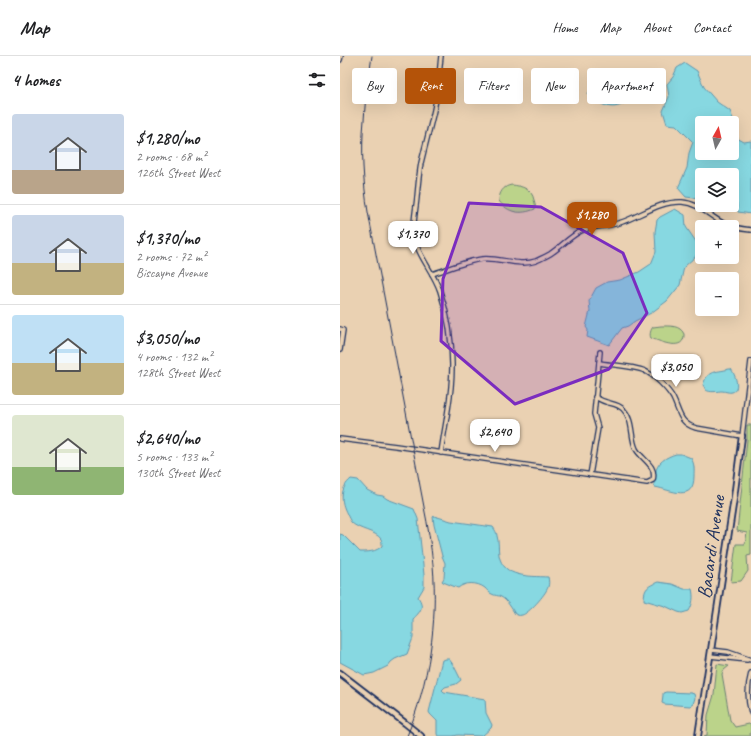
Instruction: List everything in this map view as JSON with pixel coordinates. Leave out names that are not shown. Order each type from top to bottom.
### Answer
[{"type":"street","points":[[340,60],[341,56]]},
{"type":"street","points":[[441,56],[435,108],[421,165],[414,221],[414,234],[417,247],[439,289],[449,329],[452,351],[451,387],[441,453]]},
{"type":"street","points":[[432,274],[482,259],[495,259],[518,263],[535,261],[550,254],[569,238],[581,231],[622,223],[661,205],[672,202],[684,202],[696,206],[732,227],[751,230]]},
{"type":"street","points":[[340,350],[341,330]]},
{"type":"street","points":[[590,475],[598,428],[594,414],[600,352]]},
{"type":"street","name":"Bacardi Avenue","points":[[698,736],[734,498],[751,362]]},
{"type":"street","points":[[599,363],[638,368],[651,374],[668,391],[673,398],[681,418],[690,426],[742,436]]},
{"type":"street","points":[[340,439],[647,483],[653,480],[654,473],[652,468],[636,448],[632,427],[623,408],[595,397]]},
{"type":"street","points":[[711,650],[728,652],[751,660]]},
{"type":"street","points":[[710,656],[751,660]]},
{"type":"street","points":[[340,673],[406,723],[419,736]]},
{"type":"street","points":[[751,673],[748,685],[748,704],[751,713]]},
{"type":"highlighted area","points":[[469,203],[541,207],[623,253],[647,313],[609,369],[515,404],[441,341],[443,279]]},
{"type":"green space","points":[[512,185],[523,187],[531,193],[535,204],[535,209],[525,212],[515,212],[506,208],[499,201],[500,195],[504,188]]},
{"type":"green space","points":[[661,326],[680,329],[684,334],[681,343],[666,343],[651,338],[650,332],[653,327]]},
{"type":"green space","points":[[747,425],[751,425],[751,555],[747,556],[748,571],[741,581],[731,582],[736,544],[745,544],[747,533],[737,531],[747,440]]},
{"type":"green space","points":[[717,664],[729,666],[722,674],[730,720],[735,727],[749,724],[751,726],[751,736],[704,736],[707,735],[708,715],[714,695]]},
{"type":"water","points":[[685,63],[697,71],[704,87],[717,102],[730,111],[732,116],[695,116],[695,160],[739,160],[739,139],[744,142],[751,141],[751,214],[738,212],[739,168],[695,168],[694,198],[686,197],[678,188],[687,168],[689,153],[693,142],[676,125],[667,124],[663,111],[669,97],[667,84],[673,77],[677,68]]},
{"type":"water","points":[[601,104],[623,104],[615,107]]},
{"type":"water","points":[[675,209],[685,215],[686,227],[695,240],[695,257],[684,267],[680,285],[667,301],[651,313],[622,328],[609,345],[587,337],[588,330],[586,327],[590,311],[589,301],[596,288],[607,282],[620,280],[639,272],[651,264],[656,252],[655,232],[657,220]]},
{"type":"water","points":[[731,369],[734,374],[737,385],[735,391],[712,392],[706,390],[703,385],[707,376],[713,372]]},
{"type":"water","points":[[676,454],[681,454],[691,458],[693,463],[693,484],[690,490],[686,492],[674,492],[655,487],[654,484],[656,470],[660,463],[665,458]]},
{"type":"water","points":[[351,479],[358,480],[367,490],[377,495],[414,509],[418,519],[424,575],[424,587],[418,597],[421,604],[421,609],[413,619],[413,638],[407,654],[395,659],[388,666],[374,673],[364,675],[340,662],[340,534],[343,535],[360,552],[375,551],[382,546],[382,543],[379,536],[354,525],[348,516],[343,504],[342,495],[345,486]]},
{"type":"water","points":[[434,516],[451,521],[493,527],[497,534],[501,563],[511,572],[525,576],[548,577],[549,582],[547,590],[525,614],[519,615],[515,614],[503,598],[491,594],[482,586],[468,584],[458,588],[443,582],[445,563],[434,525]]},
{"type":"water","points":[[658,582],[672,584],[684,589],[692,589],[693,600],[689,611],[682,613],[644,600],[647,588]]},
{"type":"water","points":[[449,659],[454,666],[461,680],[456,684],[445,687],[442,690],[444,692],[485,699],[486,713],[492,725],[491,728],[482,736],[438,736],[437,734],[437,721],[429,712],[442,660]]},
{"type":"water","points":[[663,693],[691,693],[694,694],[695,698],[693,704],[690,706],[664,704],[662,703]]},
{"type":"railway","points":[[372,56],[366,96],[363,132],[365,189],[368,212],[427,521],[434,587],[433,630],[430,652],[421,695],[407,736]]}]
